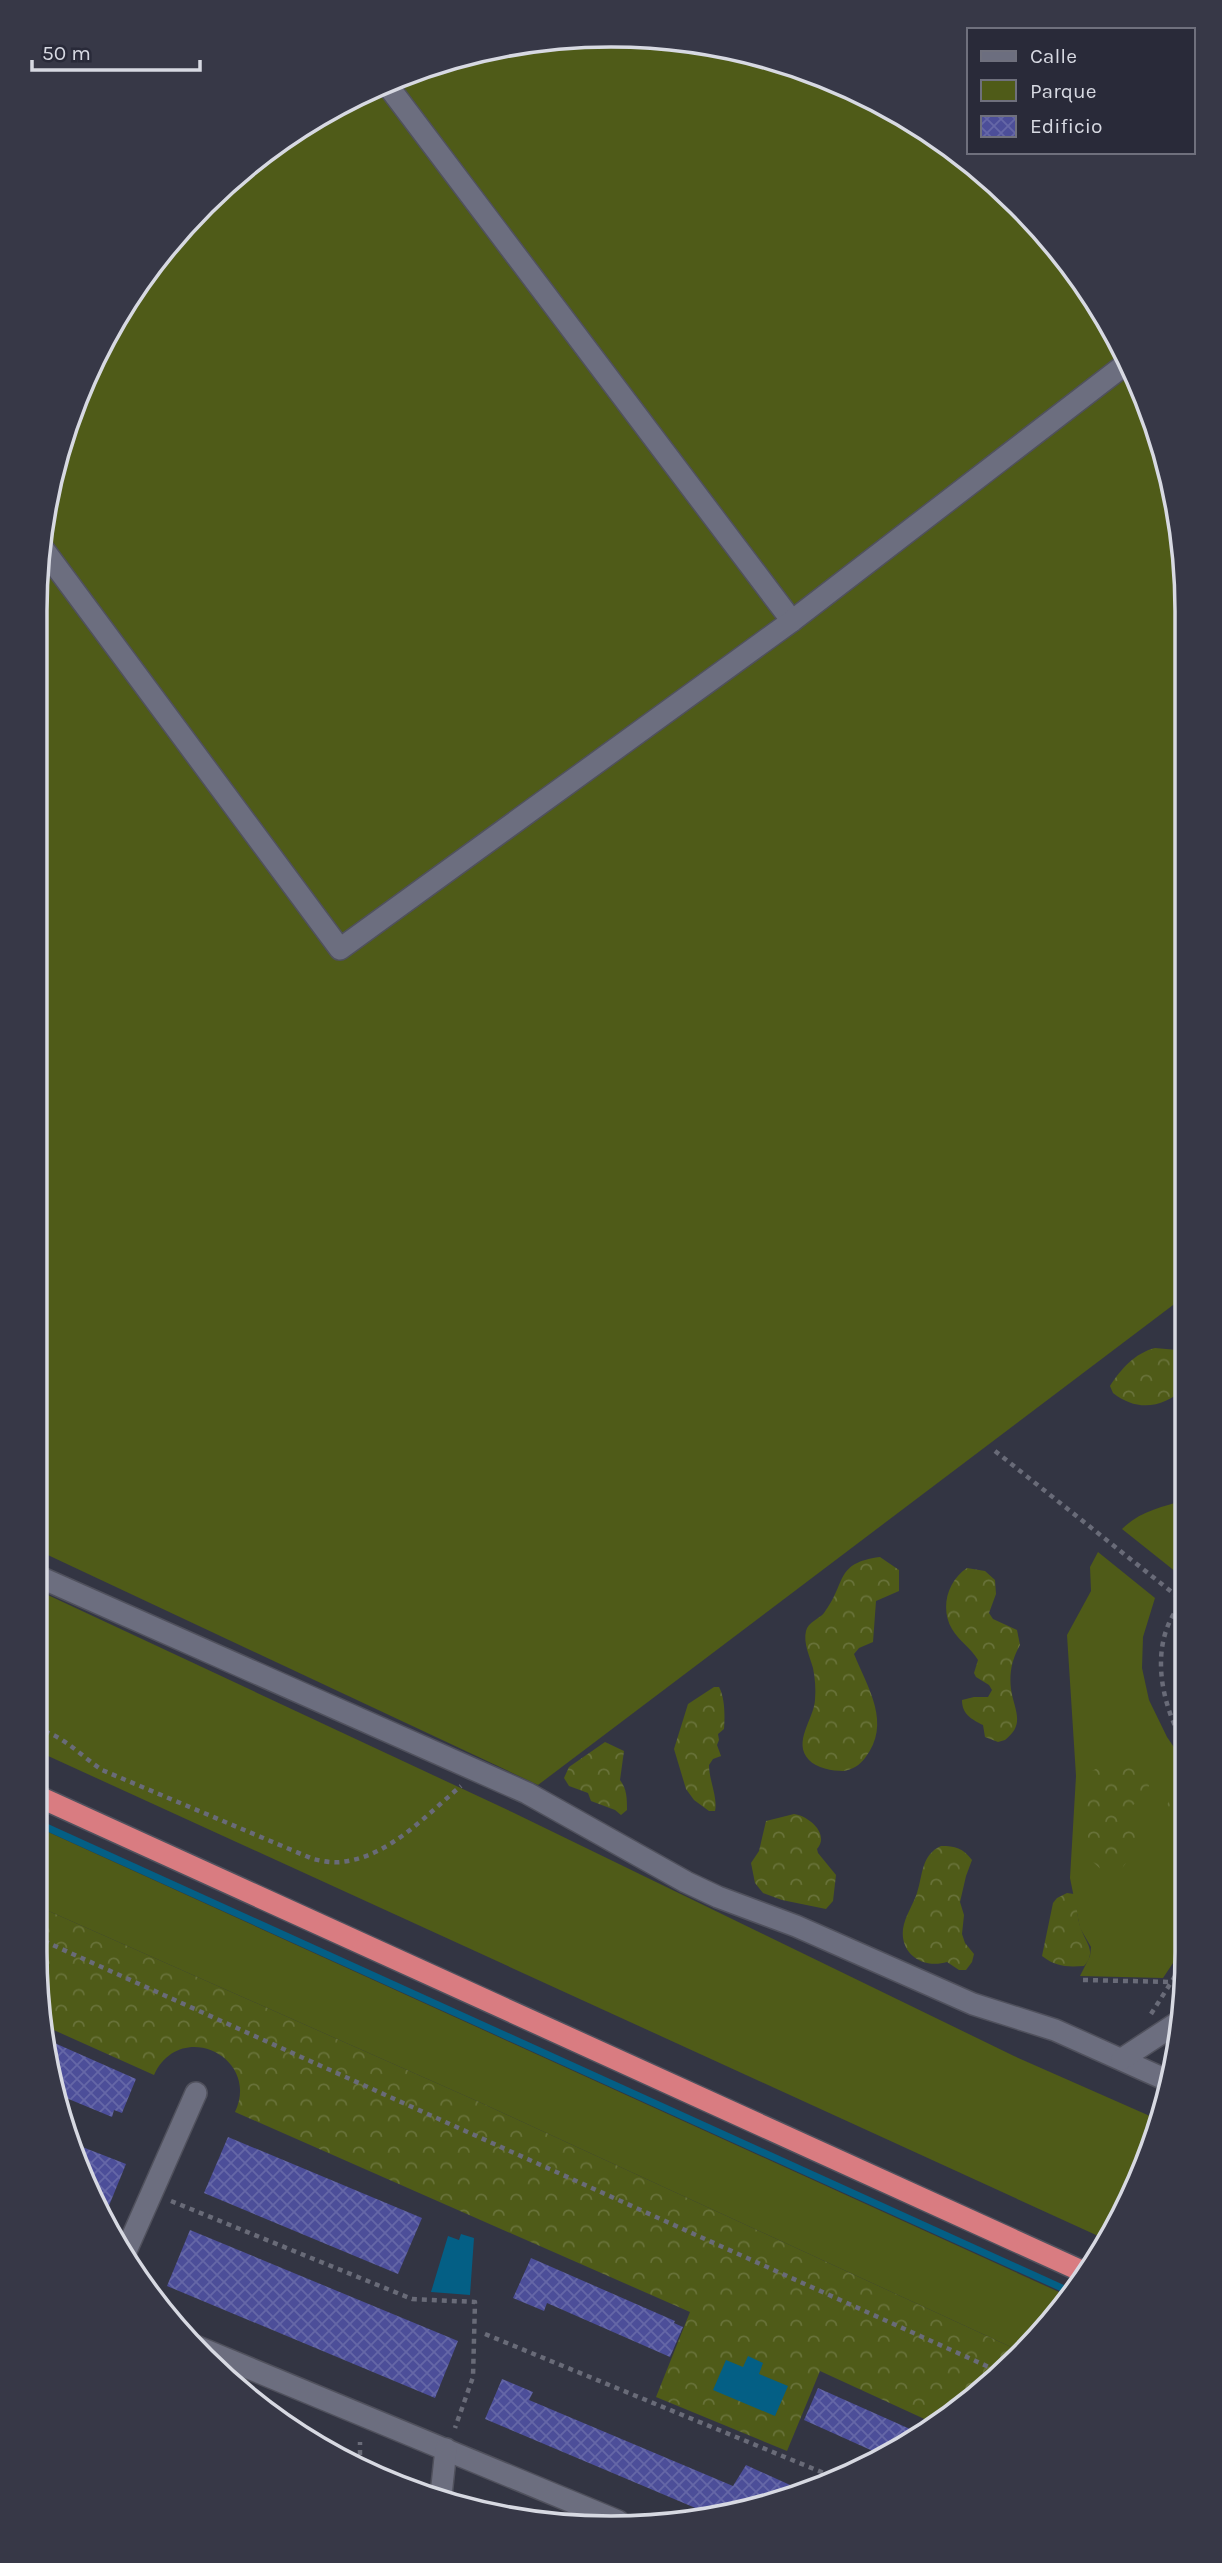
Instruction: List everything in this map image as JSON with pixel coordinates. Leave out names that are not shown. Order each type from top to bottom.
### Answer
[{"type":"highway","points":[[47,1800],[1077,2269]]},
{"type":"street","points":[[392,91],[792,621]]},
{"type":"street","points":[[50,559],[340,948],[792,621],[1120,369]]},
{"type":"street","points":[[47,1580],[527,1793],[686,1882],[718,1897],[796,1926],[949,1994],[1055,2030],[1161,2077]]},
{"type":"street","points":[[1122,2059],[1170,2028]]},
{"type":"street","points":[[129,2244],[196,2093]]},
{"type":"street","points":[[214,2353],[606,2516]]},
{"type":"street","points":[[442,2490],[446,2449]]},
{"type":"path","points":[[995,1451],[1175,1593]]},
{"type":"path","points":[[1175,1614],[1167,1626],[1161,1651],[1161,1678],[1167,1707],[1175,1724]]},
{"type":"path","points":[[47,1732],[67,1743],[102,1770],[154,1794],[313,1859],[339,1863],[371,1856],[397,1840],[478,1771]]},
{"type":"path","points":[[47,1942],[991,2368]]},
{"type":"path","points":[[1144,2025],[1174,1977]]},
{"type":"path","points":[[1083,1979],[1171,1982]]},
{"type":"path","points":[[171,2201],[412,2299],[475,2302],[473,2377],[455,2428]]},
{"type":"path","points":[[485,2334],[825,2474]]},
{"type":"path","points":[[360,2442],[360,2457]]},
{"type":"green space","points":[[574,48],[648,48],[721,58],[792,77],[860,105],[924,142],[983,187],[1035,239],[1080,298],[1117,362],[1132,395],[1156,465],[1174,574],[1175,1304],[538,1785],[47,1555],[48,574],[66,465],[90,395],[105,362],[142,298],[164,268],[212,212],[239,187],[298,142],[329,123],[362,105],[430,77],[465,66],[537,52]]},
{"type":"green space","points":[[1155,1348],[1175,1350],[1175,1396],[1159,1403],[1141,1405],[1131,1403],[1113,1393],[1110,1386],[1124,1368],[1141,1354]]},
{"type":"green space","points":[[1175,1503],[1175,1571],[1122,1529],[1144,1514]]},
{"type":"green space","points":[[1098,1552],[1155,1598],[1143,1637],[1142,1668],[1149,1700],[1175,1749],[1175,1960],[1163,1978],[1080,1976],[1090,1956],[1091,1947],[1080,1928],[1070,1878],[1076,1776],[1067,1635],[1091,1591],[1090,1567]]},
{"type":"green space","points":[[880,1557],[899,1570],[899,1591],[876,1601],[873,1642],[859,1648],[854,1654],[875,1706],[877,1732],[873,1745],[858,1765],[843,1771],[825,1768],[809,1760],[803,1746],[815,1696],[814,1672],[805,1640],[806,1631],[809,1625],[824,1613],[848,1569],[865,1560]]},
{"type":"green space","points":[[967,1568],[985,1571],[995,1580],[996,1594],[989,1613],[993,1619],[1017,1630],[1020,1645],[1010,1677],[1017,1722],[1011,1734],[998,1742],[985,1737],[983,1725],[968,1716],[962,1705],[962,1700],[988,1697],[992,1690],[976,1677],[974,1673],[978,1660],[955,1633],[946,1613],[950,1588]]},
{"type":"green space","points":[[47,1595],[512,1812],[1014,2056],[1150,2116],[1132,2168],[1098,2236],[47,1755]]},
{"type":"green space","points":[[714,1687],[719,1687],[722,1696],[724,1729],[718,1734],[717,1745],[721,1756],[713,1759],[709,1765],[716,1806],[715,1811],[709,1811],[694,1800],[686,1789],[674,1749],[688,1704]]},
{"type":"green space","points":[[605,1742],[624,1751],[620,1780],[627,1798],[627,1810],[621,1815],[591,1801],[588,1793],[569,1786],[564,1778],[569,1767]]},
{"type":"green space","points":[[1123,1763],[1144,1771],[1149,1786],[1142,1799],[1130,1807],[1135,1836],[1131,1856],[1118,1872],[1108,1876],[1093,1862],[1089,1853],[1085,1788],[1092,1771],[1101,1766]]},
{"type":"green space","points":[[1175,1794],[1175,1842],[1165,1819]]},
{"type":"green space","points":[[794,1814],[806,1818],[816,1827],[821,1837],[818,1853],[836,1875],[833,1901],[826,1909],[782,1900],[763,1893],[755,1883],[751,1863],[759,1851],[766,1821]]},
{"type":"green space","points":[[47,1831],[1060,2292],[1013,2348],[477,2101],[47,1910]]},
{"type":"green space","points":[[941,1846],[958,1848],[972,1860],[960,1902],[964,1915],[962,1934],[974,1954],[966,1970],[959,1970],[947,1962],[930,1963],[915,1958],[905,1946],[903,1938],[904,1924],[917,1893],[926,1860]]},
{"type":"green space","points":[[1067,1893],[1074,1894],[1080,1925],[1089,1947],[1090,1956],[1084,1966],[1062,1966],[1042,1956],[1053,1903]]},
{"type":"green space","points":[[47,1910],[477,2101],[1013,2348],[983,2376],[926,2420],[820,2371],[787,2451],[656,2397],[690,2312],[235,2112],[240,2092],[237,2075],[228,2061],[214,2052],[198,2047],[181,2049],[166,2058],[154,2075],[53,2030],[48,1989]]},
{"type":"water","points":[[461,2234],[474,2238],[470,2295],[431,2292],[448,2236],[459,2240]]},
{"type":"water","points":[[748,2356],[763,2363],[759,2374],[788,2386],[775,2416],[713,2390],[726,2360],[743,2367]]},
{"type":"building","points":[[55,2043],[136,2079],[122,2113],[114,2110],[112,2117],[66,2098]]},
{"type":"building","points":[[228,2137],[422,2218],[398,2274],[204,2193]]},
{"type":"building","points":[[82,2147],[126,2164],[108,2207]]},
{"type":"building","points":[[190,2230],[458,2341],[435,2398],[167,2286]]},
{"type":"building","points":[[531,2258],[675,2321],[674,2323],[683,2327],[670,2357],[547,2303],[544,2311],[513,2298]]},
{"type":"building","points":[[502,2379],[533,2392],[529,2400],[733,2486],[746,2465],[792,2486],[757,2497],[698,2509],[485,2419]]},
{"type":"building","points":[[818,2388],[910,2429],[873,2451],[804,2420]]},
{"type":"waterway","points":[[47,1827],[1063,2288]]}]
